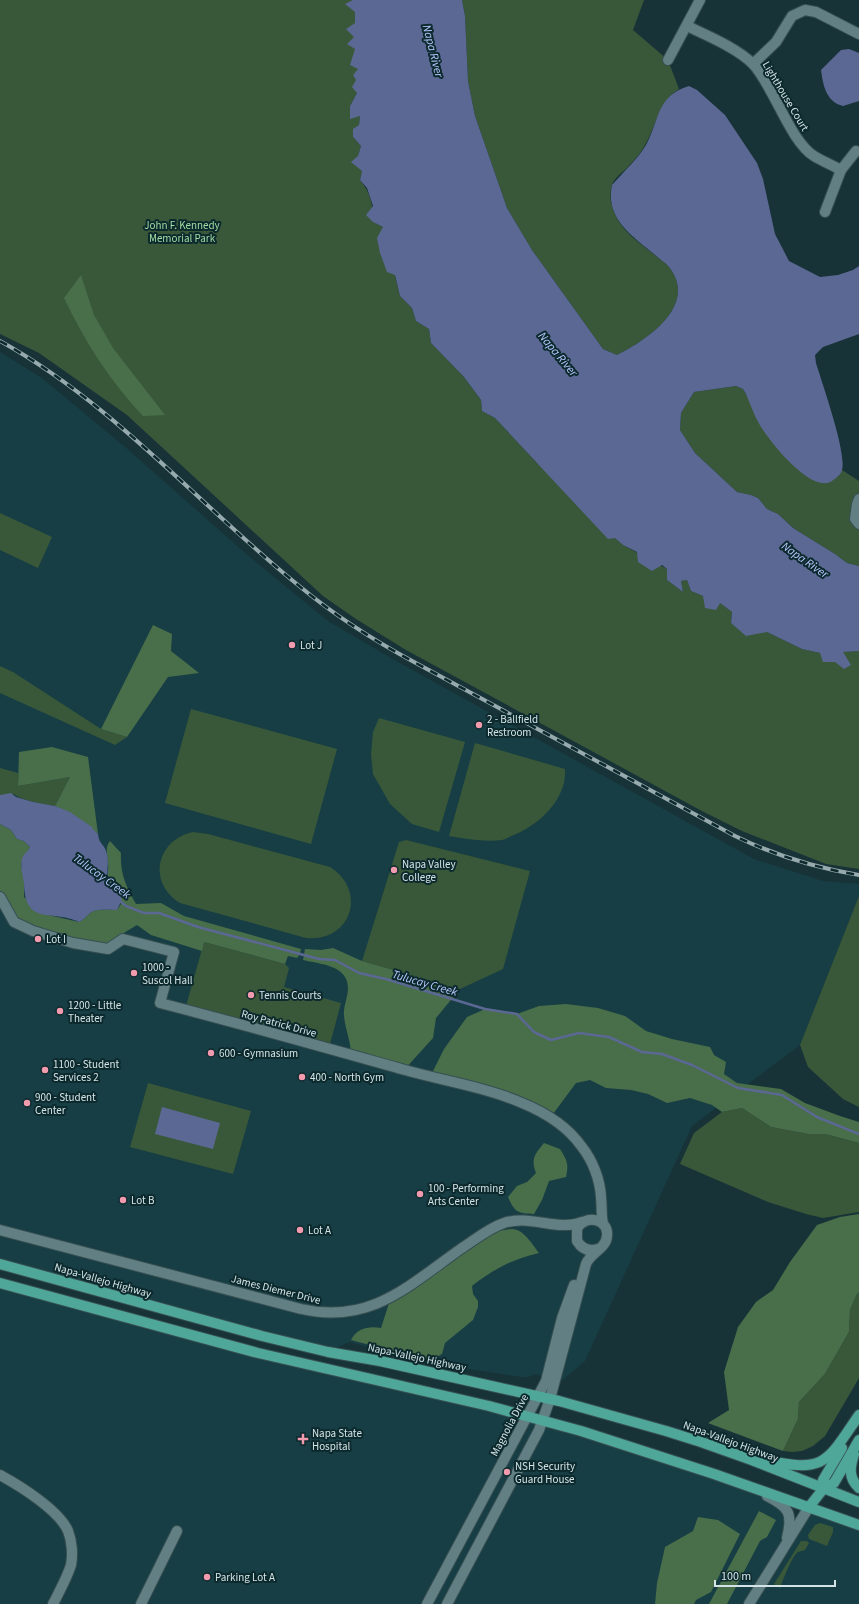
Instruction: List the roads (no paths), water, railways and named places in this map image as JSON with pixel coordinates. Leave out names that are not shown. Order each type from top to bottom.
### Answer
[{"type":"main road","name":"Napa-Vallejo Highway","points":[[0,1264],[262,1336],[328,1352],[380,1361],[538,1396],[666,1431],[733,1453],[859,1502]]},
{"type":"main road","points":[[0,1284],[258,1353],[474,1402],[581,1431],[859,1525]]},
{"type":"main road","points":[[733,1453],[790,1465],[807,1466],[815,1464],[831,1454],[859,1416]]},
{"type":"main road","points":[[824,1488],[823,1480],[859,1416]]},
{"type":"main road","points":[[809,1507],[824,1488],[834,1483],[859,1441]]},
{"type":"main road","points":[[859,1441],[852,1460],[850,1475],[854,1484],[859,1488]]},
{"type":"street","points":[[668,60],[700,0]]},
{"type":"street","points":[[753,64],[776,42],[792,16],[805,10],[816,12],[859,34]]},
{"type":"street","name":"Lighthouse Court","points":[[687,26],[736,51],[753,64],[804,147],[813,156],[841,170]]},
{"type":"street","points":[[825,212],[841,170],[856,151]]},
{"type":"street","points":[[859,499],[855,519],[859,524]]},
{"type":"street","name":"Roy Patrick Drive","points":[[0,897],[14,922],[33,931],[73,943],[108,950],[123,938],[174,952],[160,1003],[420,1074],[485,1090],[522,1103],[550,1118],[576,1140],[591,1160],[601,1198],[603,1224]]},
{"type":"street","name":"Roy Patrick Drive","points":[[585,1221],[595,1206],[598,1183]]},
{"type":"street","name":"James Diemer Drive","points":[[0,1230],[295,1307],[316,1312],[335,1314],[355,1311],[383,1301],[403,1290],[487,1231],[500,1225],[509,1222],[528,1220],[567,1226],[585,1221]]},
{"type":"street","points":[[447,1604],[521,1465],[542,1421],[550,1399],[586,1264],[591,1255],[604,1244],[607,1238],[607,1232],[603,1224],[596,1220],[585,1221]]},
{"type":"street","name":"Magnolia Drive","points":[[427,1604],[546,1381],[562,1318],[573,1290],[582,1257],[576,1232],[578,1227],[585,1221]]},
{"type":"street","name":"James Diemer Drive","points":[[551,1224],[566,1230],[573,1235],[579,1244]]},
{"type":"street","points":[[579,1244],[590,1251],[598,1249]]},
{"type":"street","points":[[506,1457],[521,1465]]},
{"type":"street","points":[[0,1475],[15,1484],[57,1516],[68,1531],[72,1548],[70,1565],[53,1604]]},
{"type":"street","points":[[747,1486],[778,1502],[787,1510],[790,1517],[790,1524],[785,1546]]},
{"type":"street","points":[[749,1604],[809,1507]]},
{"type":"street","points":[[141,1604],[177,1531]]},
{"type":"water","name":"Napa River","points":[[353,0],[462,0],[465,16],[468,81],[475,116],[507,208],[532,250],[603,349],[617,355],[655,331],[666,320],[674,308],[678,295],[677,281],[669,267],[664,262],[622,226],[616,217],[611,197],[612,185],[634,161],[646,145],[660,110],[665,102],[678,90],[689,86],[697,90],[725,115],[757,163],[763,179],[775,234],[789,261],[820,277],[838,275],[853,270],[859,266],[859,334],[823,347],[815,355],[841,449],[843,461],[842,470],[838,476],[832,481],[824,483],[814,481],[804,475],[775,446],[763,430],[743,389],[736,386],[694,392],[681,413],[680,430],[695,453],[737,492],[758,498],[767,509],[778,514],[793,528],[847,563],[859,566],[859,651],[843,652],[851,665],[844,669],[835,662],[823,662],[820,653],[802,649],[767,632],[746,636],[731,623],[732,612],[720,603],[716,610],[705,608],[703,596],[691,591],[687,580],[681,581],[683,592],[667,580],[667,569],[662,565],[652,571],[638,562],[637,552],[623,545],[615,538],[608,539],[495,418],[482,411],[481,400],[464,377],[431,343],[429,329],[416,321],[412,308],[400,296],[395,275],[387,272],[380,253],[377,238],[383,227],[373,222],[366,215],[373,206],[367,188],[360,180],[362,171],[351,162],[358,156],[361,146],[353,137],[353,129],[359,125],[360,116],[350,119],[350,106],[357,93],[352,87],[356,80],[353,75],[358,69],[350,65],[355,49],[347,44],[354,37],[346,29],[355,23],[355,12],[345,4]]},
{"type":"water","points":[[849,49],[859,53],[859,101],[843,106],[837,104],[829,97],[824,87],[821,70],[841,50]]},
{"type":"water","points":[[11,793],[16,797],[55,806],[70,812],[92,827],[98,834],[99,840],[107,855],[108,881],[116,884],[121,890],[121,901],[117,910],[96,910],[79,922],[69,918],[42,914],[29,906],[26,897],[21,862],[24,854],[30,847],[24,841],[17,839],[11,830],[0,824],[0,795]]},
{"type":"water","points":[[162,1107],[220,1123],[213,1149],[155,1134]]},
{"type":"waterway","name":"Tulucay Creek","points":[[120,901],[126,906],[144,913],[159,913],[198,927],[319,959],[335,960],[359,973],[386,979],[485,1009],[517,1014],[534,1032],[551,1040],[579,1033],[609,1037],[642,1052],[662,1054],[692,1065],[738,1088],[782,1095],[817,1117],[859,1134]]},
{"type":"railway","points":[[0,341],[41,366],[81,394],[154,456],[261,554],[326,607],[369,636],[414,662],[735,836],[780,855],[827,869],[859,875]]},
{"type":"place","name":"Lot J","points":[[292,645]]},
{"type":"place","name":"2 - Ballfield Restroom","points":[[479,725]]},
{"type":"place","name":"Napa Valley College","points":[[394,870]]},
{"type":"place","name":"Lot I","points":[[38,939]]},
{"type":"place","name":"1000 - Suscol Hall","points":[[134,973]]},
{"type":"place","name":"Tennis Courts","points":[[251,995]]},
{"type":"place","name":"1200 - Little Theater","points":[[60,1011]]},
{"type":"place","name":"600 - Gymnasium","points":[[211,1053]]},
{"type":"place","name":"1100 - Student Services 2","points":[[45,1070]]},
{"type":"place","name":"400 - North Gym","points":[[302,1077]]},
{"type":"place","name":"900 - Student Center","points":[[27,1103]]},
{"type":"place","name":"100 - Performing Arts Center","points":[[420,1194]]},
{"type":"place","name":"Lot B","points":[[123,1200]]},
{"type":"place","name":"Lot A","points":[[300,1230]]},
{"type":"place","name":"Napa State Hospital","points":[[303,1439]]},
{"type":"place","name":"NSH Security Guard House","points":[[507,1472]]},
{"type":"place","name":"Parking Lot A","points":[[207,1577]]},
{"type":"park label","name":"John F. Kennedy Memorial Park","points":[[182,231]]}]
